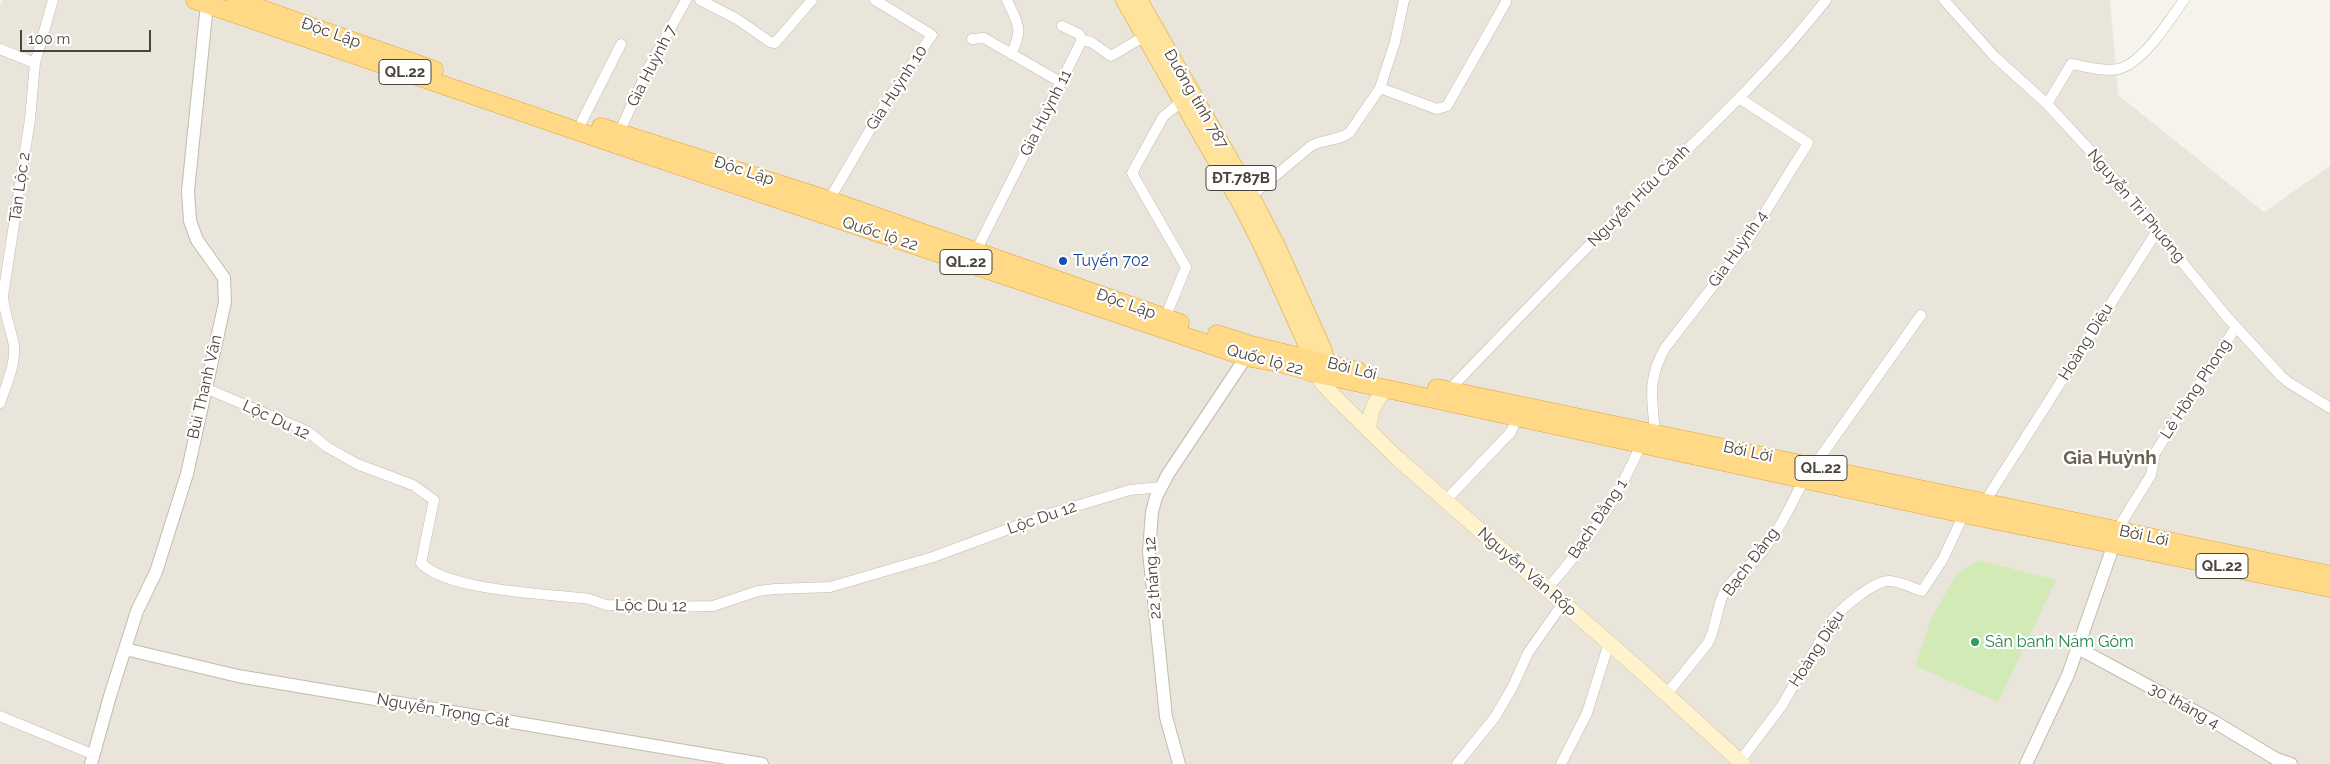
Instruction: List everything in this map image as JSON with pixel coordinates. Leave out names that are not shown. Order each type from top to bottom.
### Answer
[{"type":"highway","name":"Độc Lập","points":[[236,0],[582,120],[617,139]]},
{"type":"highway","name":"Độc Lập","points":[[201,2],[617,139],[716,162],[1165,318],[1249,351]]},
{"type":"highway","name":"Quốc lộ 22","points":[[617,139],[1284,364],[1319,365]]},
{"type":"highway","name":"Bời Lời","points":[[1319,365],[1655,432],[1964,514],[2116,537],[2330,575]]},
{"type":"highway","name":"Bời Lời","points":[[1319,365],[1386,389],[1641,444],[1984,503],[2116,537],[2330,588]]},
{"type":"main road","name":"Đường tỉnh 787","points":[[1124,0],[1252,224],[1319,365]]},
{"type":"main road","name":"Đường tỉnh 787","points":[[1139,0],[1251,196],[1324,351],[1319,365]]},
{"type":"main road","name":"Nguyễn Văn Rốp","points":[[1319,365],[1322,383],[1369,431],[1742,762]]},
{"type":"main road","points":[[1369,431],[1369,416],[1374,402],[1386,389]]},
{"type":"street","name":"Tân Lộc 2","points":[[0,403],[10,370],[14,347],[4,308],[3,296],[30,119],[35,63],[53,0]]},
{"type":"street","name":"Gia Huỳnh 7","points":[[617,139],[648,69],[686,0]]},
{"type":"street","points":[[700,0],[729,14],[770,42],[775,43],[812,0]]},
{"type":"street","name":"Gia Huỳnh 10","points":[[829,200],[888,99],[932,35],[875,0]]},
{"type":"street","points":[[1007,0],[1020,31],[1020,37],[1011,54]]},
{"type":"street","points":[[1251,196],[1317,142],[1346,135],[1380,88],[1395,42],[1404,0]]},
{"type":"street","name":"Nguyễn Hữu Cảnh","points":[[1449,390],[1602,232],[1739,98],[1803,29],[1826,0]]},
{"type":"street","name":"Nguyễn Tri Phương","points":[[1944,0],[1994,56],[2048,104],[2097,158],[2236,327],[2288,382],[2330,408]]},
{"type":"street","points":[[2048,104],[2069,67],[2108,69],[2126,67],[2137,59],[2152,43],[2184,0]]},
{"type":"street","name":"Bùi Thanh Vân","points":[[91,759],[140,605],[156,572],[187,474],[225,302],[224,278],[197,240],[190,221],[188,192],[201,2]]},
{"type":"street","points":[[1380,88],[1437,110],[1443,109],[1447,106],[1506,2]]},
{"type":"street","points":[[1062,26],[1079,34],[1082,40],[1091,42],[1111,56],[1145,36]]},
{"type":"street","points":[[972,39],[984,38],[1062,83]]},
{"type":"street","name":"Gia Huỳnh 11","points":[[976,251],[1082,40]]},
{"type":"street","points":[[582,120],[621,44]]},
{"type":"street","points":[[0,49],[35,63]]},
{"type":"street","name":"Gia Huỳnh 4","points":[[1655,432],[1651,380],[1655,365],[1665,348],[1744,246],[1808,143],[1739,98]]},
{"type":"street","points":[[1165,318],[1186,267],[1132,173],[1163,117],[1182,101]]},
{"type":"street","name":"Hoàng Diệu","points":[[1984,503],[2157,231]]},
{"type":"street","name":"Bạch Đằng","points":[[1666,695],[1708,643],[1713,633],[1725,591],[1735,576],[1761,554],[1769,544],[1809,472],[1921,315]]},
{"type":"street","name":"Lê Hồng Phong","points":[[2026,764],[2068,675],[2116,537],[2151,474],[2155,453],[2236,327]]},
{"type":"street","name":"22 tháng 12","points":[[1178,764],[1166,717],[1149,552],[1152,512],[1168,474],[1249,351]]},
{"type":"street","name":"Lộc Du 12","points":[[205,388],[307,431],[327,447],[358,464],[414,486],[434,500],[421,563],[428,571],[468,584],[589,599],[606,605],[658,608],[713,606],[774,589],[830,587],[933,557],[1058,511],[1130,490],[1161,487]]},
{"type":"street","points":[[1446,500],[1511,432],[1517,417]]},
{"type":"street","name":"Bạch Đằng 1","points":[[1547,589],[1604,514],[1629,473],[1641,444]]},
{"type":"street","name":"Hoàng Diệu","points":[[1742,762],[1781,707],[1833,619],[1842,608],[1881,582],[1889,580],[1922,591],[1943,559],[1964,514]]},
{"type":"street","points":[[1457,764],[1495,717],[1512,688],[1528,653],[1563,603]]},
{"type":"street","points":[[1561,764],[1587,713],[1608,643]]},
{"type":"street","name":"30 tháng 4","points":[[2078,648],[2213,721],[2276,759],[2291,764]]},
{"type":"street","name":"Nguyễn Trọng Cát","points":[[126,649],[238,676],[762,764]]},
{"type":"street","points":[[0,716],[91,759]]},
{"type":"shaded area","points":[[3,0],[2110,0],[2118,95],[2264,212],[2330,166],[2330,764],[0,764],[0,6]]},
{"type":"green space","name":"Sân banh Năm Gôm","points":[[1978,560],[2056,580],[1998,702],[1915,666],[1931,619],[1956,575]]},
{"type":"place","name":"Tuyến 702","points":[[1063,261]]},
{"type":"place","name":"Sân banh Năm Gôm","points":[[1975,642]]},
{"type":"district","name":"Gia Huỳnh","points":[[2110,458]]}]
